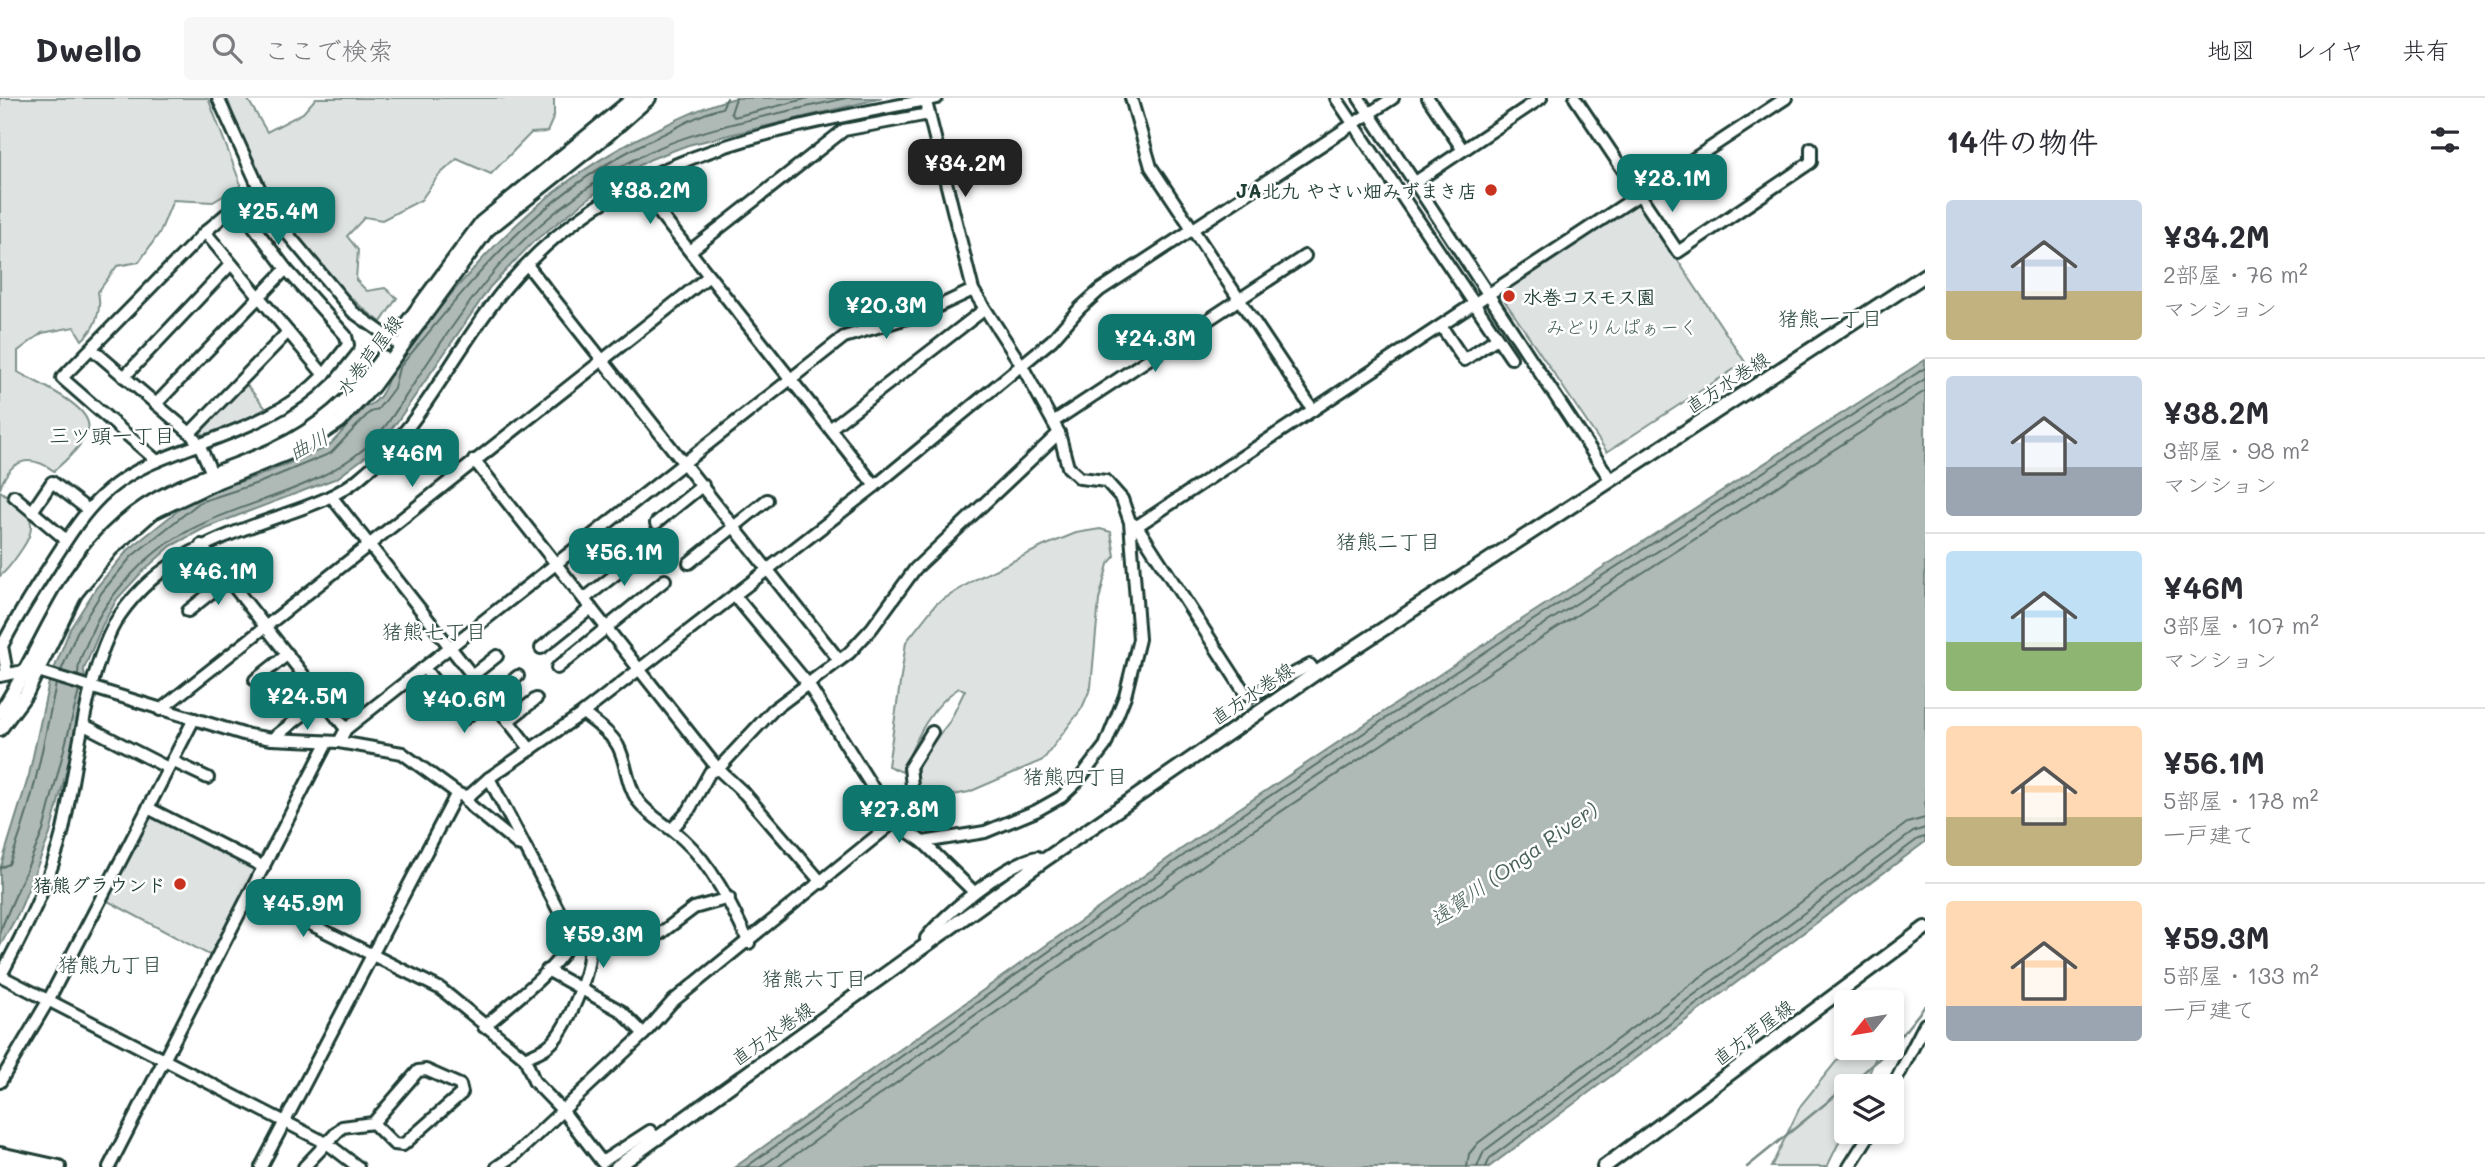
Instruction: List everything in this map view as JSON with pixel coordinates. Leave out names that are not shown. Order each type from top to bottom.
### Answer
[{"type":"main road","name":"水巻芦屋線","points":[[0,729],[26,694],[75,594],[111,549],[153,512],[214,477],[298,449],[340,421],[366,394],[397,344],[481,223],[634,98]]},
{"type":"main road","name":"水巻芦屋線","points":[[397,344],[487,230],[516,204],[607,135],[649,98]]},
{"type":"main road","name":"直方水巻線","points":[[617,1167],[1043,861],[1316,673],[1925,275]]},
{"type":"main road","name":"水巻芦屋線","points":[[0,713],[38,672]]},
{"type":"main road","name":"直方芦屋線","points":[[1604,1167],[1925,928]]},
{"type":"main road","points":[[0,1154],[59,1167]]},
{"type":"main road","points":[[0,1163],[24,1167]]},
{"type":"street","points":[[218,98],[271,214],[353,312],[397,344]]},
{"type":"street","points":[[1131,98],[1151,167],[1313,410]]},
{"type":"street","points":[[1336,98],[1511,358]]},
{"type":"street","points":[[1359,98],[1610,479]]},
{"type":"street","points":[[460,794],[470,795],[488,778],[583,713],[875,486],[1052,340],[1100,290],[1393,98]]},
{"type":"street","points":[[1428,98],[1463,150]]},
{"type":"street","points":[[1414,183],[1541,98]]},
{"type":"street","points":[[1575,98],[1678,252],[1811,162],[1811,148]]},
{"type":"street","points":[[1133,524],[1313,410],[1786,98]]},
{"type":"street","points":[[358,1167],[328,1144],[163,1062],[0,976],[51,871],[62,832],[91,688],[118,618],[132,599],[166,567],[201,545],[331,496],[355,482],[394,446],[506,286],[569,226],[635,182],[700,153],[836,116],[929,99],[929,114],[952,215],[973,290],[1022,366],[1059,433],[1068,467],[1080,478],[1106,481],[1114,486],[1133,524],[1245,693],[1251,696],[1310,666],[1316,673]]},
{"type":"street","points":[[690,251],[844,130],[929,114]]},
{"type":"street","points":[[635,182],[875,486]]},
{"type":"street","points":[[157,461],[62,378],[205,232],[236,203],[257,188]]},
{"type":"street","points":[[236,203],[286,269],[346,335],[348,345],[307,393],[270,416],[138,469],[87,509],[4,629],[4,675],[38,672],[243,734],[272,739],[339,742],[402,752],[460,794],[525,850]]},
{"type":"street","points":[[205,232],[324,375]]},
{"type":"street","points":[[1053,422],[1305,256]]},
{"type":"street","points":[[124,377],[231,264]]},
{"type":"street","points":[[528,266],[839,660]]},
{"type":"street","points":[[156,404],[286,269]]},
{"type":"street","points":[[160,710],[709,276]]},
{"type":"street","points":[[339,742],[346,729],[845,337],[924,313],[973,290]]},
{"type":"street","points":[[831,428],[985,309]]},
{"type":"street","points":[[1441,326],[1465,360],[1497,338]]},
{"type":"street","points":[[190,433],[288,332]]},
{"type":"street","points":[[92,349],[190,433],[199,444],[214,477]]},
{"type":"street","points":[[672,829],[689,810],[710,772],[718,769],[772,710],[839,660],[872,628],[915,569],[1059,433]]},
{"type":"street","points":[[474,460],[718,769],[746,794],[822,883]]},
{"type":"street","points":[[33,510],[52,482],[87,509]]},
{"type":"street","points":[[656,523],[703,485]]},
{"type":"street","points":[[14,496],[65,539]]},
{"type":"street","points":[[331,496],[531,750]]},
{"type":"street","points":[[689,563],[767,500]]},
{"type":"street","points":[[923,842],[985,832],[1036,811],[1061,797],[1077,782],[1105,746],[1125,696],[1139,639],[1133,524]]},
{"type":"street","points":[[201,545],[346,729]]},
{"type":"street","points":[[541,648],[644,552]]},
{"type":"street","points":[[188,611],[229,579]]},
{"type":"street","points":[[557,668],[665,580]]},
{"type":"street","points":[[735,596],[808,684],[894,822],[923,842],[974,892]]},
{"type":"street","points":[[255,680],[288,654]]},
{"type":"street","points":[[472,675],[497,656]]},
{"type":"street","points":[[424,668],[464,719],[518,676]]},
{"type":"street","points":[[272,739],[323,699]]},
{"type":"street","points":[[508,721],[536,699]]},
{"type":"street","points":[[583,713],[613,738],[620,749],[628,781],[636,799],[647,811],[686,841],[729,898],[748,943]]},
{"type":"street","points":[[0,1082],[48,1001],[194,719]]},
{"type":"street","points":[[84,725],[208,778]]},
{"type":"street","points":[[497,1167],[515,1155],[644,1034],[672,1002],[894,822],[913,796],[910,767],[932,732]]},
{"type":"street","points":[[109,1167],[327,743]]},
{"type":"street","points":[[488,778],[572,936],[589,949],[653,939],[694,908],[729,898]]},
{"type":"street","points":[[261,1167],[460,794]]},
{"type":"street","points":[[148,808],[264,867]]},
{"type":"street","points":[[495,826],[507,814]]},
{"type":"street","points":[[927,946],[926,938],[934,928],[974,892],[1024,860],[1037,857],[1043,861]]},
{"type":"street","points":[[250,894],[371,957],[441,989],[524,1058],[534,1081],[562,1110],[602,1162],[650,1131],[657,1139]]},
{"type":"street","points":[[484,1027],[547,970],[569,945],[572,936]]},
{"type":"street","points":[[524,1058],[550,1045],[564,1023],[590,960],[589,949]]},
{"type":"street","points":[[547,970],[621,1011],[644,1034]]},
{"type":"street","points":[[1899,1074],[1925,1024]]},
{"type":"street","points":[[303,1167],[342,1127],[373,1123],[418,1071],[426,1070],[460,1084],[462,1093],[403,1145],[394,1144],[373,1123]]},
{"type":"street","points":[[1849,1167],[1863,1144]]},
{"type":"green space","points":[[0,98],[208,98],[241,185],[213,202],[173,200],[160,232],[139,262],[117,266],[98,292],[97,318],[82,340],[74,327],[42,333],[18,351],[18,372],[75,406],[84,414],[88,424],[87,433],[77,449],[54,471],[36,462],[21,462],[9,471],[0,489]]},
{"type":"green space","points":[[227,98],[247,98],[267,132],[303,113],[316,98],[554,98],[554,116],[547,132],[531,133],[491,174],[457,159],[438,176],[421,200],[382,220],[365,217],[347,236],[358,250],[356,280],[367,291],[385,288],[397,298],[381,322],[331,278],[283,221],[255,175]]},
{"type":"green space","name":"みどりんぱぁーく","points":[[1637,199],[1745,362],[1607,452],[1498,291]]},
{"type":"green space","points":[[245,383],[268,411],[205,435],[200,433]]},
{"type":"green space","points":[[0,491],[28,515],[31,530],[22,549],[0,576]]},
{"type":"green space","points":[[1100,529],[1111,532],[1115,556],[1108,564],[1099,600],[1091,687],[1082,708],[1043,760],[969,792],[927,800],[918,788],[918,761],[950,721],[965,690],[959,688],[931,714],[902,772],[888,766],[906,642],[936,604],[976,579],[1076,533]]},
{"type":"green space","name":"猪熊グラウンド","points":[[148,813],[256,869],[211,956],[104,899]]},
{"type":"green space","points":[[1837,1060],[1875,1060],[1869,1074],[1834,1074],[1834,1144],[1838,1144],[1827,1167],[1771,1167],[1801,1105]]},
{"type":"water","points":[[736,98],[882,98],[688,145],[651,159],[607,184],[533,242],[490,287],[397,422],[373,451],[337,478],[205,528],[171,546],[143,571],[117,599],[84,669],[86,694],[50,834],[19,912],[0,946],[0,869],[29,775],[49,682],[70,629],[96,588],[127,551],[196,496],[258,476],[328,447],[365,407],[376,401],[386,384],[392,365],[451,294],[480,261],[541,202],[614,151],[686,116]]},
{"type":"water","name":"遠賀川 (Onga River)","points":[[1925,360],[1925,842],[1489,1167],[735,1167],[1225,818],[1518,622]]},
{"type":"waterway","points":[[1904,1032],[1925,1006]]},
{"type":"waterway","points":[[1862,1074],[1877,1060]]},
{"type":"waterway","points":[[1747,1167],[1834,1097]]},
{"type":"place","name":"JA北九 やさい畑みずまき店","points":[[1491,190]]},
{"type":"place","name":"水巻コスモス園","points":[[1509,296]]},
{"type":"place","name":"猪熊グラウンド","points":[[180,884]]},
{"type":"district","name":"猪熊一丁目","points":[[1830,317]]},
{"type":"district","name":"三ツ頭一丁目","points":[[112,434]]},
{"type":"district","name":"猪熊二丁目","points":[[1388,540]]},
{"type":"district","name":"猪熊七丁目","points":[[434,630]]},
{"type":"district","name":"猪熊四丁目","points":[[1075,775]]},
{"type":"district","name":"猪熊九丁目","points":[[110,963]]},
{"type":"district","name":"猪熊六丁目","points":[[814,977]]},
{"type":"water label","name":"曲川","points":[[308,444]]}]
